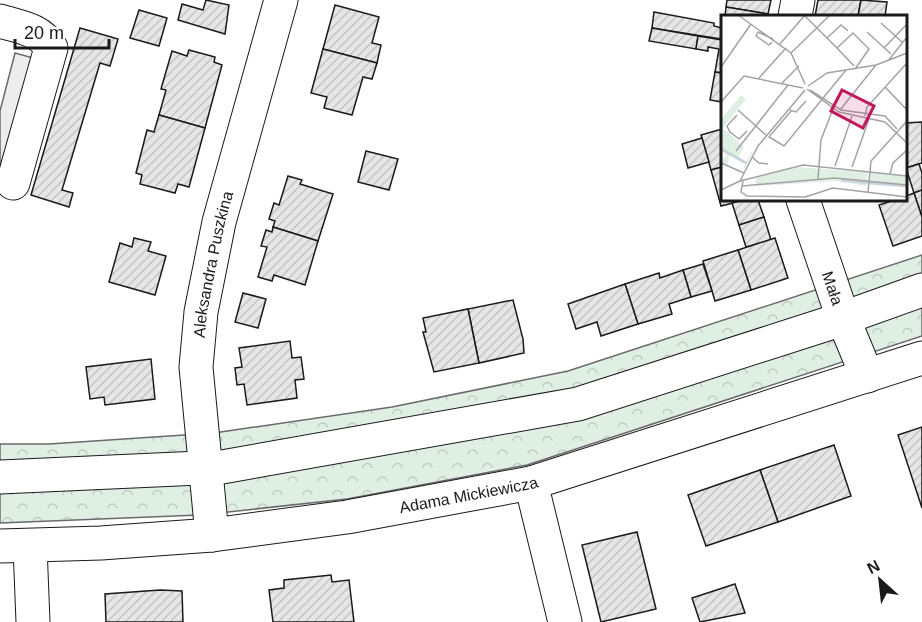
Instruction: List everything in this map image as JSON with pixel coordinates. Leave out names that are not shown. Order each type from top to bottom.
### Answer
[{"type":"street","name":"Aleksandra Puszkina","points":[[212,535],[196,367],[201,312],[219,222],[281,0]]},
{"type":"street","points":[[795,15],[798,0]]},
{"type":"street","points":[[0,21],[36,32],[45,38],[51,48],[14,183]]},
{"type":"street","name":"Mała","points":[[803,201],[843,318],[867,376]]},
{"type":"street","points":[[0,477],[205,468],[578,404],[922,290]]},
{"type":"street","name":"Adama Mickiewicza","points":[[15,546],[212,535],[346,517],[531,483],[922,358]]},
{"type":"street","points":[[531,483],[565,622]]},
{"type":"street","points":[[15,546],[33,622]]},
{"type":"green space","points":[[922,255],[922,336],[527,465],[347,499],[200,515],[0,523],[0,444],[49,444],[214,433],[392,407],[568,371]]},
{"type":"shaded area","points":[[15,53],[62,66],[0,179],[0,111]]},
{"type":"building","points":[[206,0],[229,5],[225,34],[178,20],[182,4],[203,10]]},
{"type":"building","points":[[727,0],[771,0],[768,14],[726,7]]},
{"type":"building","points":[[818,0],[861,0],[858,15],[815,15]]},
{"type":"building","points":[[861,0],[887,2],[885,15],[858,15]]},
{"type":"building","points":[[335,5],[379,17],[372,43],[381,45],[377,63],[323,49]]},
{"type":"building","points":[[726,7],[768,14],[768,15],[725,15]]},
{"type":"building","points":[[139,10],[167,18],[159,46],[130,38]]},
{"type":"building","points":[[654,12],[714,23],[714,26],[721,28],[721,39],[652,28]]},
{"type":"building","points":[[80,28],[118,39],[110,66],[100,63],[62,190],[73,193],[69,207],[31,195]]},
{"type":"building","points":[[652,28],[698,36],[696,49],[649,41]]},
{"type":"building","points":[[698,36],[721,40],[721,73],[715,72],[719,49],[708,47],[708,51],[696,49]]},
{"type":"building","points":[[323,49],[377,63],[372,79],[363,77],[352,115],[324,108],[327,97],[311,93]]},
{"type":"building","points":[[189,50],[215,57],[214,62],[222,65],[205,128],[159,115],[166,90],[161,89],[172,51],[187,56]]},
{"type":"building","points":[[715,72],[721,73],[721,102],[710,100]]},
{"type":"building","points":[[159,115],[205,128],[189,187],[178,184],[175,193],[140,184],[142,175],[136,173],[147,130],[154,132]]},
{"type":"building","points":[[922,122],[922,163],[907,168],[907,123]]},
{"type":"building","points":[[721,129],[721,167],[711,170],[701,135]]},
{"type":"building","points":[[702,138],[709,162],[688,168],[682,144]]},
{"type":"building","points":[[366,151],[398,159],[389,190],[358,182]]},
{"type":"building","points":[[919,164],[922,173],[922,190],[914,193],[907,168]]},
{"type":"building","points":[[721,167],[721,201],[741,201],[721,206],[711,170]]},
{"type":"building","points":[[288,176],[302,180],[300,184],[333,194],[318,241],[273,227],[275,221],[269,219],[274,203],[279,205]]},
{"type":"building","points":[[922,190],[922,217],[914,193]]},
{"type":"building","points":[[914,193],[922,217],[922,236],[893,246],[879,205],[892,201],[907,201],[907,196]]},
{"type":"building","points":[[758,201],[764,217],[739,225],[732,203]]},
{"type":"building","points":[[764,217],[771,240],[746,247],[739,225]]},
{"type":"building","points":[[273,227],[318,241],[305,285],[274,275],[272,281],[258,277],[267,247],[261,246],[266,230],[272,232]]},
{"type":"building","points":[[134,238],[151,242],[148,251],[166,256],[155,295],[109,282],[120,243],[132,247]]},
{"type":"building","points":[[775,238],[788,278],[751,290],[738,250]]},
{"type":"building","points":[[738,250],[751,290],[715,301],[703,261]]},
{"type":"building","points":[[703,264],[712,291],[691,297],[683,270]]},
{"type":"building","points":[[683,270],[691,297],[669,304],[672,314],[638,324],[625,284],[659,273],[660,278]]},
{"type":"building","points":[[625,284],[638,324],[601,336],[597,322],[576,329],[568,304]]},
{"type":"building","points":[[243,293],[266,299],[258,328],[235,322]]},
{"type":"building","points":[[513,300],[523,339],[524,353],[479,363],[468,309]]},
{"type":"building","points":[[468,309],[479,363],[434,372],[423,332],[426,332],[423,318]]},
{"type":"building","points":[[290,341],[292,358],[301,357],[304,379],[295,380],[297,398],[247,405],[244,384],[237,385],[235,368],[242,367],[239,348]]},
{"type":"building","points":[[151,359],[155,399],[105,405],[104,397],[90,399],[86,367]]},
{"type":"building","points":[[922,427],[922,508],[898,435]]},
{"type":"building","points":[[834,445],[851,496],[778,522],[760,470]]},
{"type":"building","points":[[760,470],[778,522],[706,546],[688,495]]},
{"type":"building","points":[[637,532],[656,609],[601,622],[582,545]]},
{"type":"building","points":[[331,575],[332,582],[349,580],[354,622],[273,622],[269,590],[284,588],[284,580]]},
{"type":"building","points":[[735,584],[745,613],[700,622],[692,598]]},
{"type":"building","points":[[160,590],[182,591],[183,622],[106,622],[105,594]]}]
